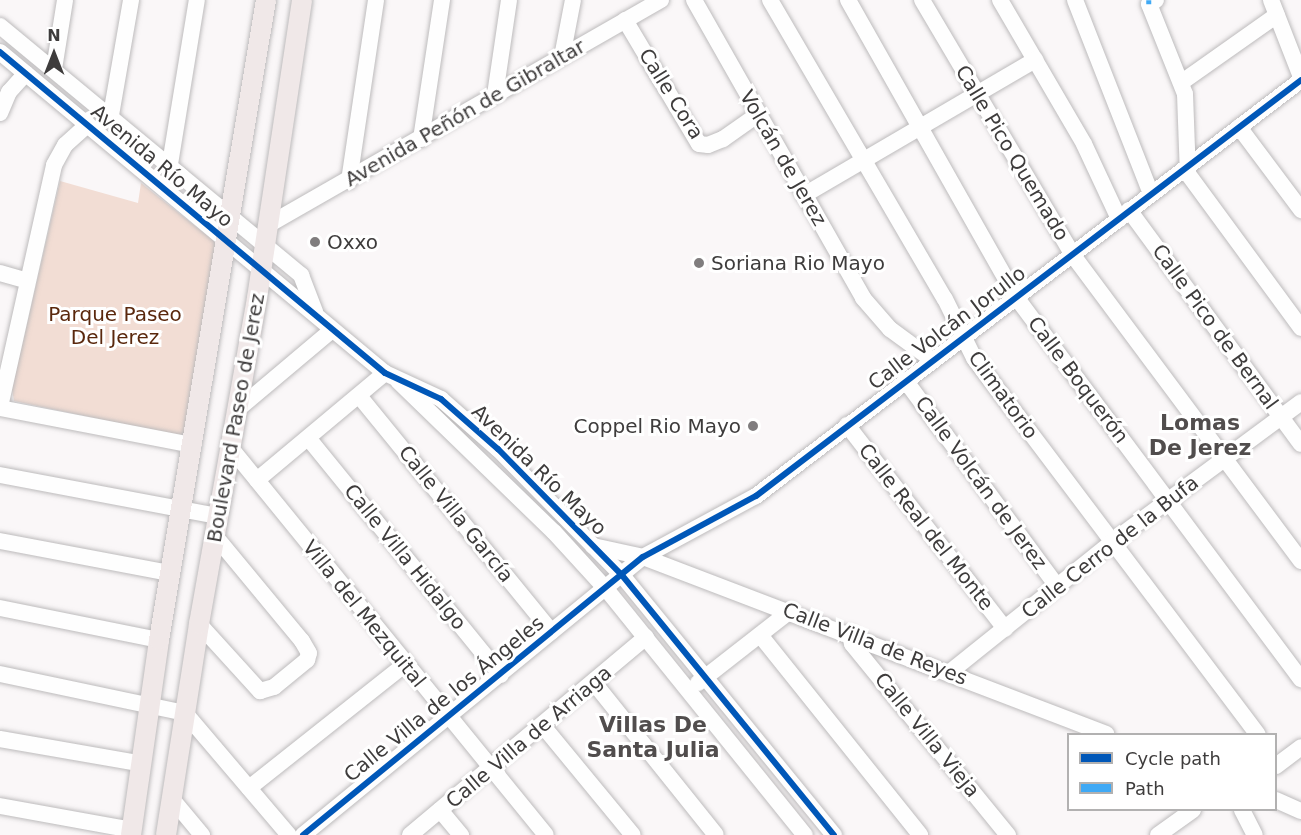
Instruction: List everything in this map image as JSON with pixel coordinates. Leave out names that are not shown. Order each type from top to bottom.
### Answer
[{"type":"main road","name":"Boulevard Paseo de Jerez","points":[[132,832],[152,704],[159,640],[266,0]]},
{"type":"main road","name":"Boulevard Paseo de Jerez","points":[[166,835],[199,624],[216,537],[267,234],[302,0]]},
{"type":"street","points":[[54,69],[65,0]]},
{"type":"street","points":[[111,115],[131,0]]},
{"type":"street","points":[[170,164],[197,0]]},
{"type":"street","points":[[349,181],[376,0]]},
{"type":"street","points":[[421,139],[441,0]]},
{"type":"street","points":[[495,95],[508,0]]},
{"type":"street","points":[[562,57],[573,0]]},
{"type":"street","name":"Avenida Peñón de Gibraltar","points":[[267,234],[349,181],[562,57],[634,11],[661,0]]},
{"type":"street","name":"Volcán de Jerez","points":[[694,0],[862,298],[890,329],[931,359]]},
{"type":"street","name":"Climatorio","points":[[770,0],[862,161],[945,299],[974,358],[1255,733]]},
{"type":"street","name":"Calle Boquerón","points":[[848,0],[1016,297],[1301,679]]},
{"type":"street","name":"Calle Pico Quemado","points":[[922,0],[1072,254],[1301,561]]},
{"type":"street","name":"Calle Pico de Bernal","points":[[1000,0],[1124,214],[1301,444]]},
{"type":"street","points":[[1075,0],[1151,194]]},
{"type":"street","points":[[1153,2],[1182,82],[1186,168],[1301,328]]},
{"type":"street","points":[[1182,82],[1273,5],[1299,83]]},
{"type":"street","name":"Calle Cora","points":[[634,11],[699,144],[708,145],[723,139],[757,115]]},
{"type":"street","name":"Avenida Río Mayo","points":[[0,26],[232,214],[267,234],[302,275],[315,312]]},
{"type":"street","name":"Avenida Río Mayo","points":[[0,52],[260,272],[315,312],[332,330],[391,377],[554,532],[605,588],[689,689],[805,835]]},
{"type":"street","points":[[804,195],[1035,60]]},
{"type":"street","points":[[0,113],[9,92],[26,73]]},
{"type":"street","name":"Calle Volcán Jorullo","points":[[605,588],[643,557],[737,509],[931,359],[1299,83]]},
{"type":"street","points":[[87,124],[65,145],[54,165],[25,280],[0,407],[192,445]]},
{"type":"street","points":[[1239,127],[1301,210]]},
{"type":"street","points":[[0,273],[25,280]]},
{"type":"street","points":[[237,410],[332,330]]},
{"type":"street","points":[[257,480],[360,397],[391,377]]},
{"type":"street","name":"Avenida Río Mayo","points":[[391,377],[426,391],[463,417],[621,574],[834,835]]},
{"type":"street","name":"Calle Volcán de Jerez","points":[[905,380],[1057,586]]},
{"type":"street","name":"Calle Villa García","points":[[360,397],[552,632]]},
{"type":"street","name":"Calle Cerro de la Bufa","points":[[950,672],[1112,542],[1301,402]]},
{"type":"street","name":"Calle Real del Monte","points":[[847,425],[1005,628]]},
{"type":"street","name":"Calle Villa Hidalgo","points":[[309,439],[501,675]]},
{"type":"street","name":"Villa del Mezquital","points":[[230,447],[404,665],[546,835]]},
{"type":"street","points":[[0,475],[218,516]]},
{"type":"street","points":[[199,624],[260,691],[274,687],[307,660],[309,654],[302,641],[216,537]]},
{"type":"street","points":[[0,542],[170,573]]},
{"type":"street","name":"Calle Villa de Reyes","points":[[593,546],[643,557],[790,611],[1101,733]]},
{"type":"street","name":"Calle Villa de los Ángeles","points":[[303,835],[448,719],[605,588]]},
{"type":"street","points":[[0,608],[159,640]]},
{"type":"street","points":[[689,689],[790,611]]},
{"type":"street","name":"Calle Villa Vieja","points":[[850,634],[852,644],[1001,833]]},
{"type":"street","points":[[760,635],[920,835]]},
{"type":"street","name":"Calle Villa de Arriaga","points":[[410,835],[595,684],[646,638]]},
{"type":"street","points":[[249,788],[404,665]]},
{"type":"street","points":[[0,674],[152,704],[185,713],[289,835]]},
{"type":"street","points":[[595,684],[716,835]]},
{"type":"street","points":[[543,726],[633,835]]},
{"type":"street","points":[[0,740],[143,764]]},
{"type":"street","points":[[172,799],[202,835]]},
{"type":"street","points":[[1277,801],[1301,811]]},
{"type":"street","points":[[0,806],[132,832]]},
{"type":"street","points":[[440,810],[461,835]]},
{"type":"street","points":[[1166,833],[1193,811]]},
{"type":"street","points":[[1243,811],[1255,835]]},
{"type":"green space","name":"Parque Paseo Del Jerez","points":[[60,181],[138,203],[141,183],[220,246],[184,437],[14,401],[12,389]]},
{"type":"cycle path","points":[[0,52],[385,373],[441,399],[498,449],[621,574],[834,835]]},
{"type":"cycle path","points":[[303,835],[643,557],[756,496],[1301,80]]},
{"type":"place","name":"Oxxo","points":[[315,242]]},
{"type":"place","name":"Soriana Rio Mayo","points":[[699,263]]},
{"type":"place","name":"Coppel Rio Mayo","points":[[753,426]]},
{"type":"district","name":"Lomas De Jerez","points":[[1200,434]]},
{"type":"district","name":"Villas De Santa Julia","points":[[653,736]]}]
